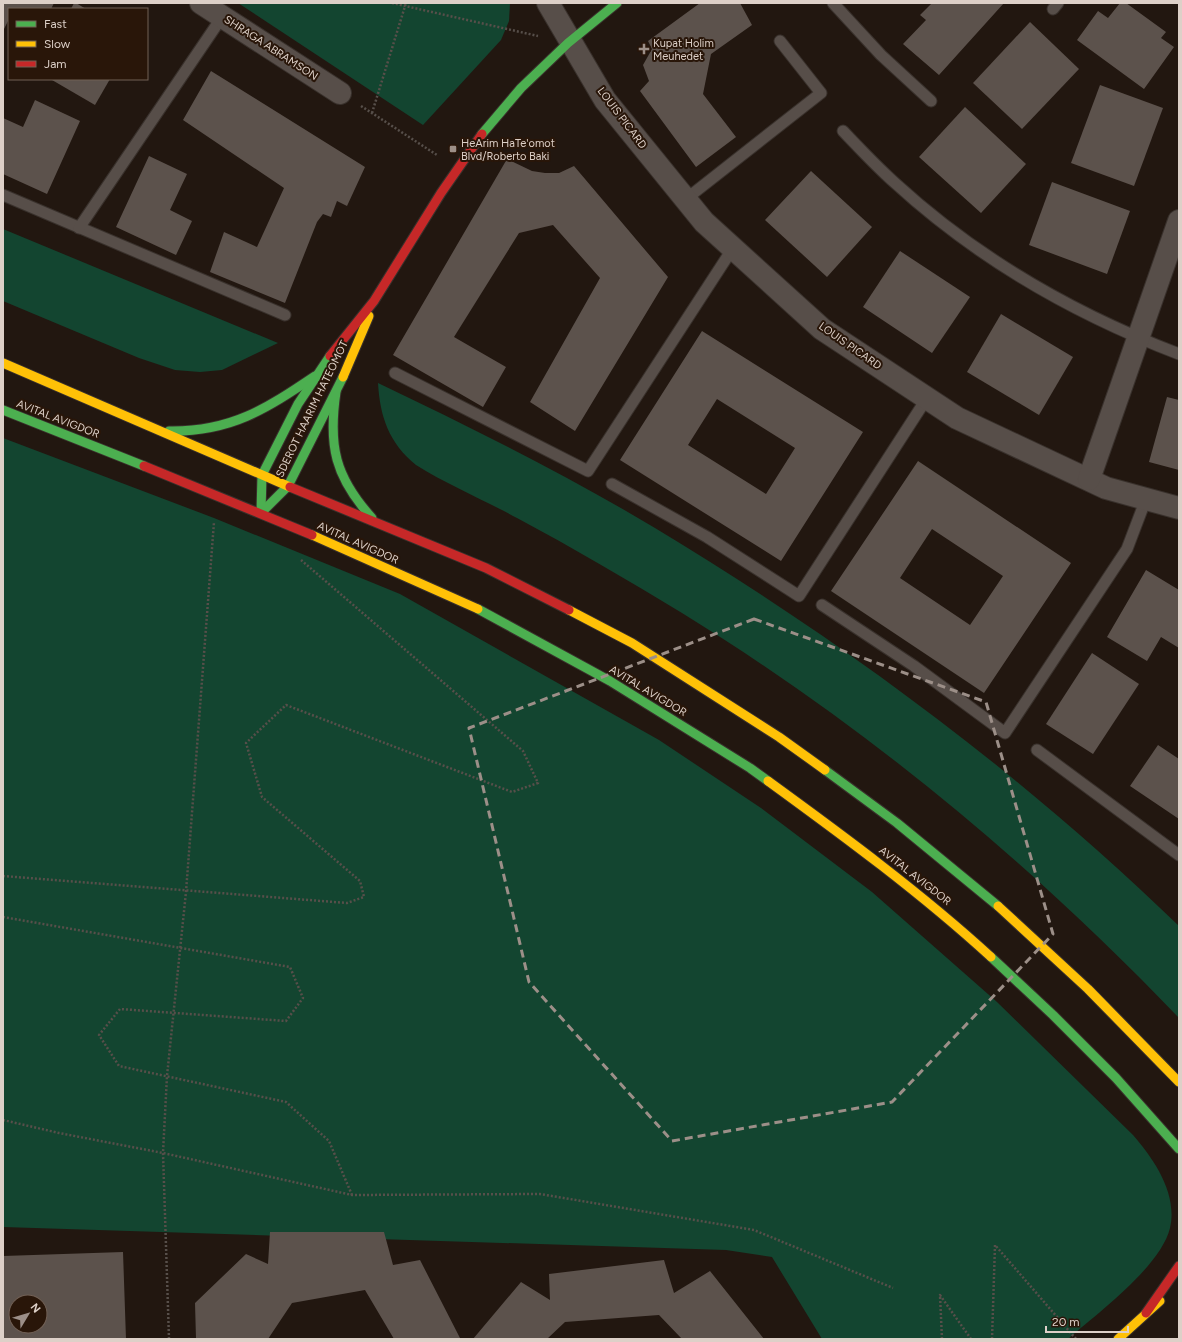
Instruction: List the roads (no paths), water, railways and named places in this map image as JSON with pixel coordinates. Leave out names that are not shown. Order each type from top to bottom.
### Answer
[{"type":"main road","name":"SDEROT HAARIM HATEOMOT","points":[[261,513],[262,475],[298,404],[315,376],[353,325],[374,301],[478,139],[521,88],[569,42],[617,3]]},
{"type":"main road","name":"SDEROT HAARIM HATEOMOT","points":[[261,513],[288,486],[336,392],[361,336],[374,301]]},
{"type":"main road","points":[[3,363],[155,430],[486,568],[632,643],[779,737],[897,823],[993,902],[1088,989],[1179,1082]]},
{"type":"main road","points":[[155,430],[186,432],[212,429],[235,423],[272,405],[315,376]]},
{"type":"main road","points":[[336,392],[332,414],[331,438],[337,467],[349,491],[376,522]]},
{"type":"main road","name":"AVITAL AVIGDOR","points":[[3,410],[261,513],[471,605],[610,681],[750,768],[858,847],[958,926],[1053,1015],[1116,1078],[1179,1149]]},
{"type":"main road","points":[[1146,1313],[1179,1266]]},
{"type":"main road","points":[[1118,1339],[1179,1283]]},
{"type":"street","name":"SHRAGA ABRAMSON","points":[[201,3],[340,93]]},
{"type":"street","name":"LOUIS PICARD","points":[[548,3],[569,42],[605,100],[704,222],[822,329],[957,418],[1106,488],[1179,508]]},
{"type":"street","points":[[1089,480],[1179,221]]},
{"type":"lane","points":[[834,3],[881,56],[931,101]]},
{"type":"lane","points":[[79,228],[222,16]]},
{"type":"lane","points":[[686,199],[821,93],[780,41]]},
{"type":"lane","points":[[843,131],[895,183],[949,229],[1006,269],[1065,304],[1138,339],[1179,354]]},
{"type":"lane","points":[[3,195],[285,315]]},
{"type":"lane","points":[[395,373],[588,471],[733,248]]},
{"type":"lane","points":[[612,484],[707,537],[800,596],[927,398]]},
{"type":"lane","points":[[822,605],[914,666],[1005,733],[1127,549],[1146,499]]},
{"type":"lane","points":[[1037,750],[1179,855]]},
{"type":"place","name":"Kupat Holim Meuhedet","points":[[644,49]]},
{"type":"place","name":"HeArim HaTe'omot Blvd/Roberto Baki","points":[[453,149]]}]
